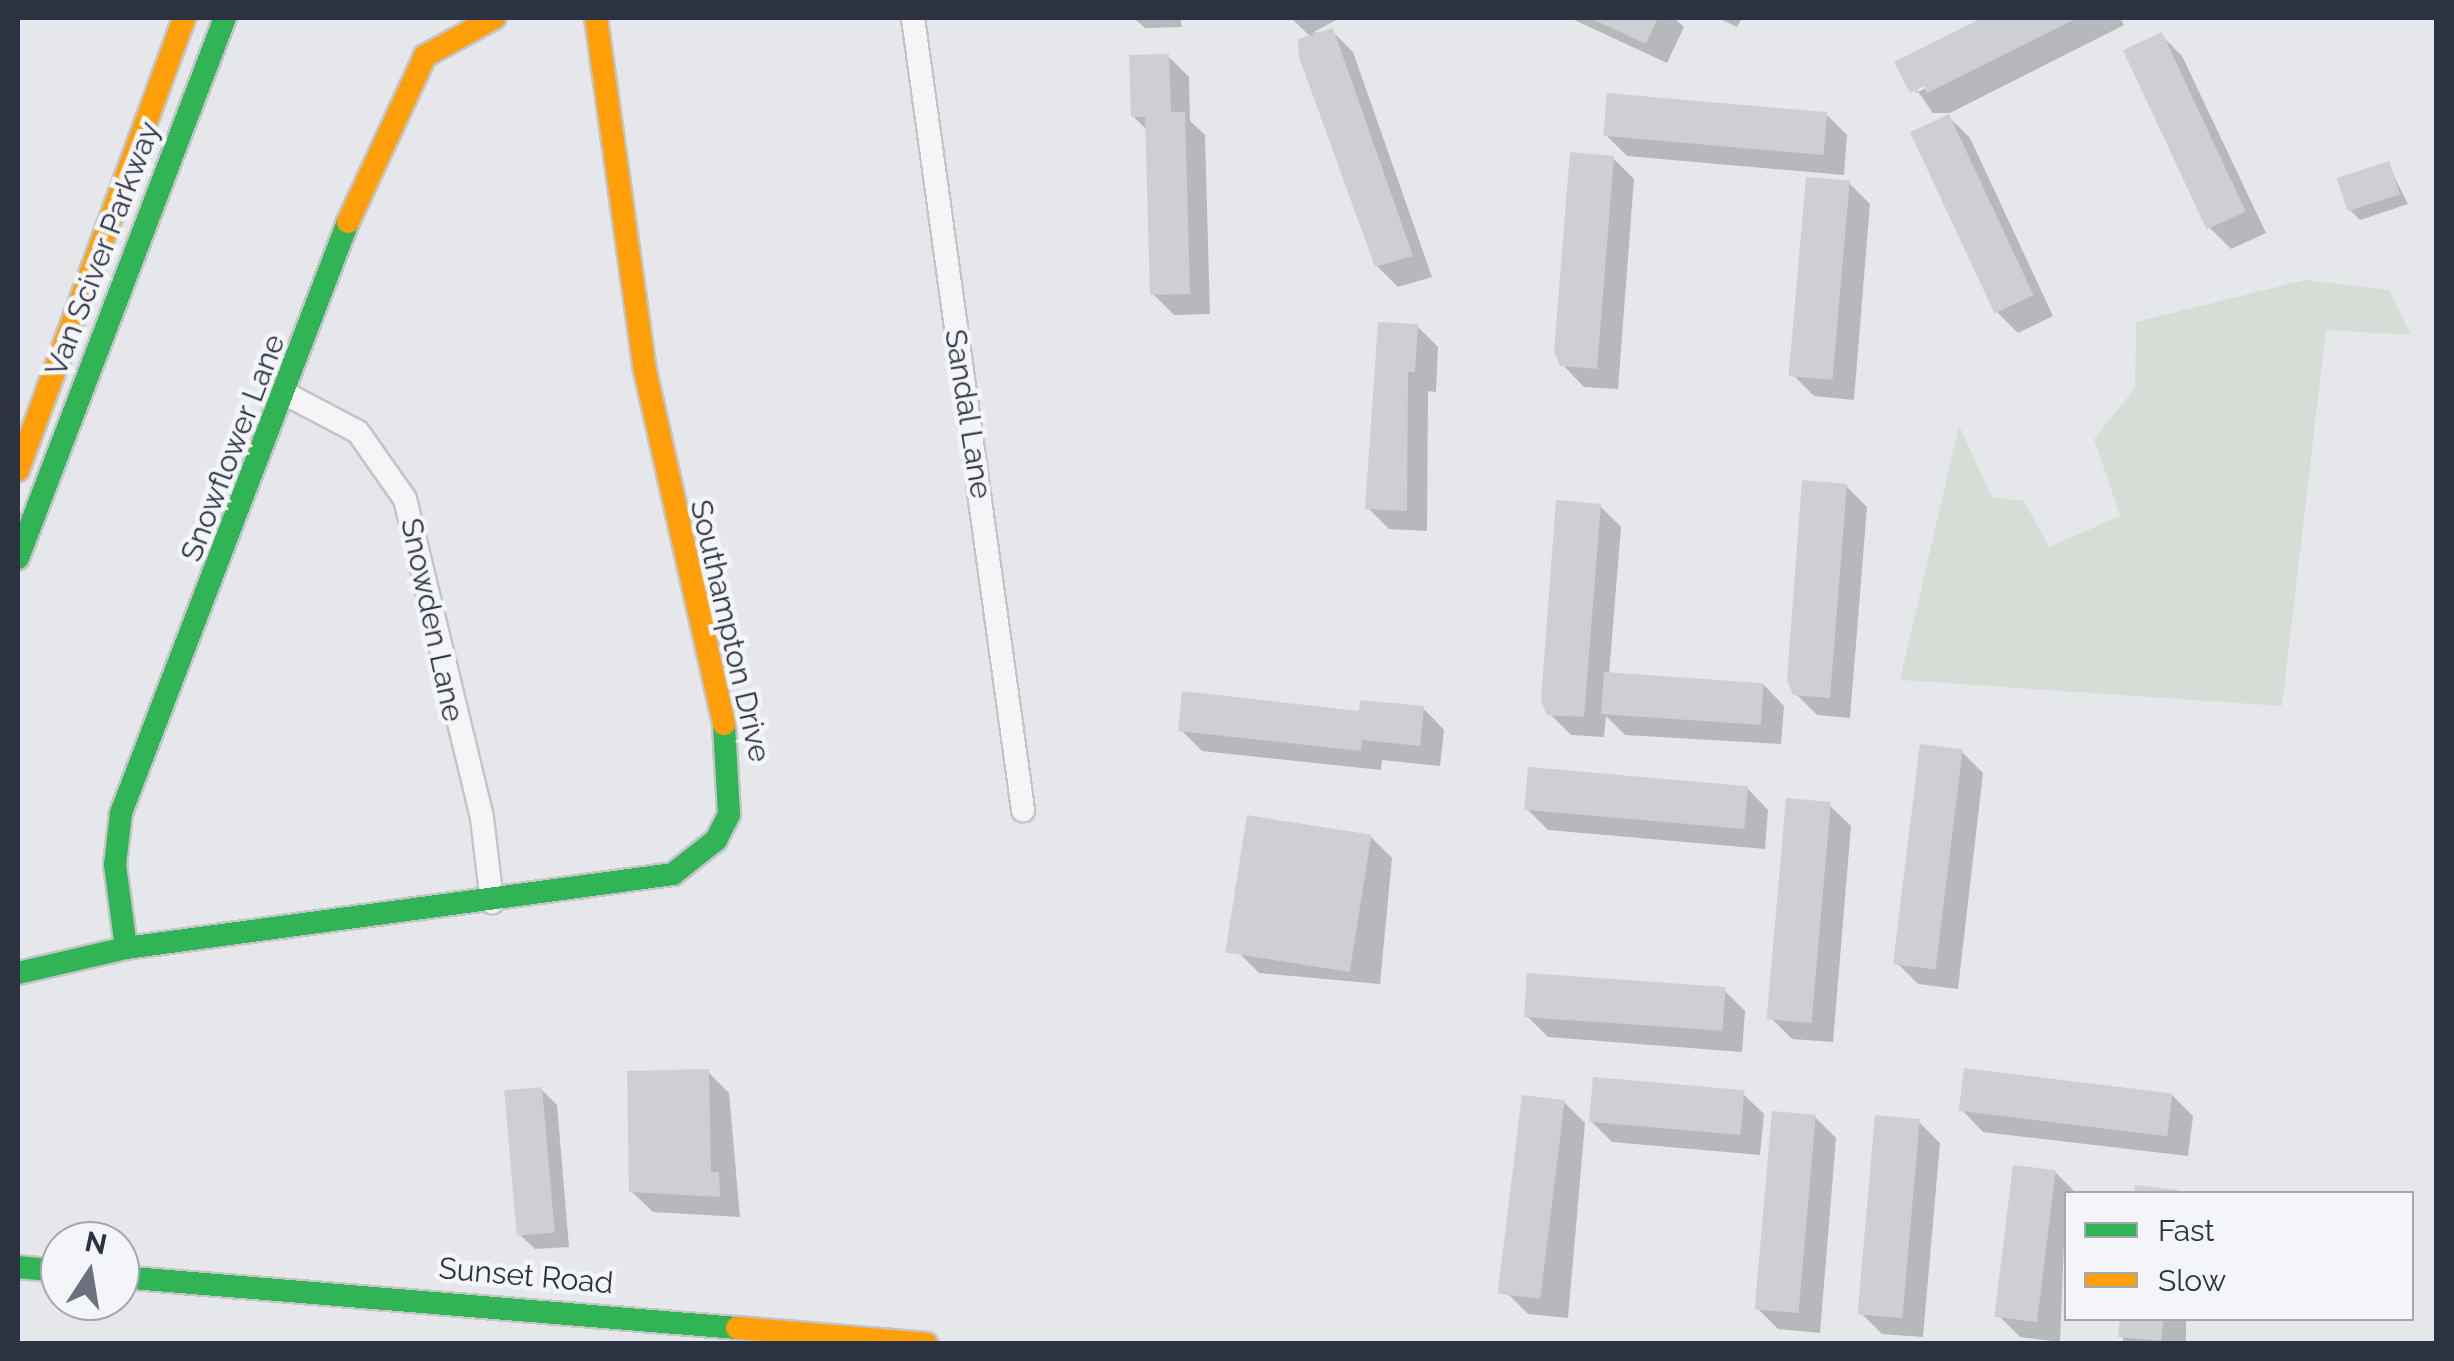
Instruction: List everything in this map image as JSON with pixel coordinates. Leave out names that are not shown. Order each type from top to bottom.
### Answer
[{"type":"street","name":"Van Sciver Parkway","points":[[18,470],[184,18]]},
{"type":"street","name":"Van Sciver Parkway","points":[[18,558],[225,18]]},
{"type":"street","name":"Snowflower Lane","points":[[126,948],[115,865],[120,813],[411,76],[444,38],[494,18]]},
{"type":"street","name":"Southampton Drive","points":[[18,973],[126,948],[492,902],[672,874],[716,840],[734,785],[641,348],[596,18]]},
{"type":"street","name":"Sandal Lane","points":[[913,18],[1023,810]]},
{"type":"street","name":"Snowden Lane","points":[[286,394],[358,432],[405,499],[482,818],[492,902]]},
{"type":"street","name":"Sunset Road","points":[[140,1278],[926,1344]]},
{"type":"shaded area","points":[[2305,280],[2389,290],[2411,335],[2326,330],[2282,706],[1900,680],[1959,426],[1992,497],[2024,501],[2049,547],[2120,516],[2094,439],[2135,388],[2136,322]]},
{"type":"building","points":[[1590,18],[1658,18],[1646,44]]},
{"type":"building","points":[[1982,18],[2077,18],[1927,93],[1924,86],[1910,93],[1894,62]]},
{"type":"building","points":[[1333,28],[1413,256],[1375,267],[1299,57],[1298,39]]},
{"type":"building","points":[[2162,32],[2246,211],[2207,230],[2123,50]]},
{"type":"building","points":[[1169,54],[1171,112],[1185,112],[1190,294],[1150,295],[1145,117],[1131,117],[1129,55]]},
{"type":"building","points":[[1607,93],[1827,112],[1823,155],[1603,136]]},
{"type":"building","points":[[1949,114],[2034,295],[1995,313],[1910,132]]},
{"type":"building","points":[[1570,152],[1614,156],[1597,369],[1560,366],[1554,352]]},
{"type":"building","points":[[2389,161],[2400,194],[2348,211],[2337,178]]},
{"type":"building","points":[[1806,177],[1850,181],[1832,380],[1789,376]]},
{"type":"building","points":[[1378,322],[1418,324],[1415,372],[1408,372],[1407,511],[1365,509]]},
{"type":"building","points":[[1802,480],[1847,484],[1830,698],[1793,695],[1787,680]]},
{"type":"building","points":[[1556,500],[1601,504],[1584,717],[1547,715],[1541,700]]},
{"type":"building","points":[[1604,672],[1764,683],[1761,725],[1601,714]]},
{"type":"building","points":[[1182,691],[1359,711],[1360,700],[1424,706],[1420,746],[1362,740],[1361,751],[1178,731]]},
{"type":"building","points":[[1920,744],[1963,749],[1936,970],[1893,964]]},
{"type":"building","points":[[1528,767],[1748,786],[1744,829],[1524,810]]},
{"type":"building","points":[[1786,798],[1831,802],[1811,1023],[1767,1019]]},
{"type":"building","points":[[1247,815],[1371,835],[1350,972],[1225,952]]},
{"type":"building","points":[[1527,973],[1726,987],[1722,1031],[1524,1017]]},
{"type":"building","points":[[1964,1068],[2172,1094],[2167,1136],[1959,1111]]},
{"type":"building","points":[[709,1069],[711,1172],[719,1172],[720,1197],[629,1192],[627,1071]]},
{"type":"building","points":[[1593,1077],[1744,1090],[1740,1135],[1589,1122]]},
{"type":"building","points":[[542,1087],[555,1232],[517,1236],[504,1090]]},
{"type":"building","points":[[1522,1095],[1565,1100],[1540,1299],[1498,1294]]},
{"type":"building","points":[[1772,1111],[1816,1115],[1798,1313],[1755,1309]]},
{"type":"building","points":[[1875,1115],[1920,1119],[1902,1318],[1858,1314]]},
{"type":"building","points":[[2013,1165],[2056,1170],[2037,1322],[1994,1317]]},
{"type":"building","points":[[2135,1185],[2178,1190],[2178,1191],[2134,1191]]},
{"type":"building","points":[[2120,1321],[2164,1321],[2161,1341],[2118,1337]]},
{"type":"traffic: fast","points":[[18,558],[225,18]]},
{"type":"traffic: fast","points":[[126,948],[115,865],[121,813],[348,222]]},
{"type":"traffic: fast","points":[[18,973],[126,948],[673,874],[716,840],[729,814],[724,724]]},
{"type":"traffic: fast","points":[[18,1267],[40,1269]]},
{"type":"traffic: fast","points":[[140,1279],[737,1328]]},
{"type":"traffic: slow","points":[[18,470],[184,18]]},
{"type":"traffic: slow","points":[[348,222],[425,56],[494,18]]},
{"type":"traffic: slow","points":[[596,18],[644,366],[724,724]]},
{"type":"traffic: slow","points":[[737,1328],[926,1344]]}]
